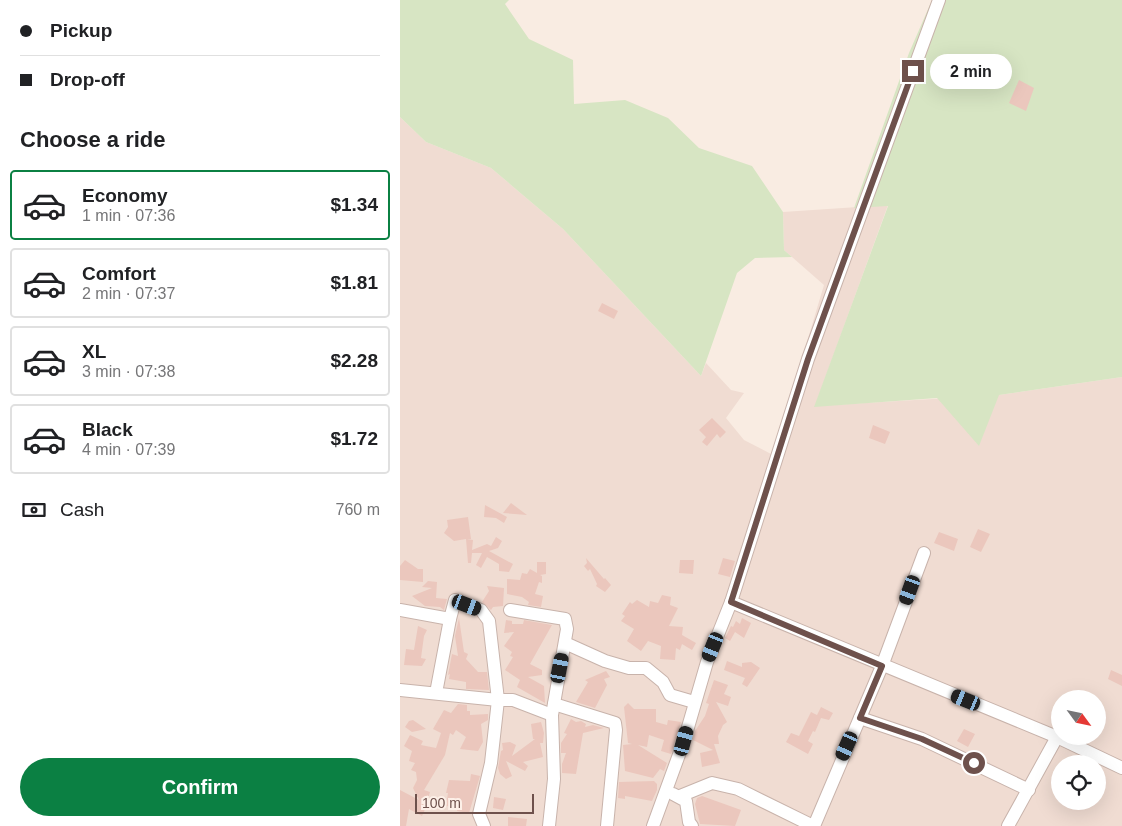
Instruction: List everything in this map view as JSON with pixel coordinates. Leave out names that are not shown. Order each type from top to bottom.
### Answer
[{"type":"street","points":[[653,826],[707,662],[731,602],[808,359],[939,0]]},
{"type":"street","points":[[680,796],[712,783],[738,790],[813,826],[882,666],[924,553]]},
{"type":"street","points":[[436,693],[455,600],[481,610],[489,621],[498,700],[491,763],[479,814],[484,826]]},
{"type":"street","points":[[731,602],[1051,735]]},
{"type":"street","points":[[400,610],[450,619]]},
{"type":"street","points":[[510,610],[564,619],[567,629],[553,710],[554,779],[548,826]]},
{"type":"street","points":[[565,644],[605,662],[629,668],[646,668],[663,682],[670,695],[694,702]]},
{"type":"street","points":[[400,690],[513,700],[615,723],[616,730],[607,826]]},
{"type":"street","points":[[860,718],[922,739],[1029,790]]},
{"type":"street","points":[[1008,826],[1053,745]]},
{"type":"street","points":[[1074,745],[1122,768]]},
{"type":"street","points":[[666,791],[680,796],[686,801],[689,822],[692,826]]},
{"type":"shaded area","points":[[400,117],[426,142],[491,168],[563,229],[701,376],[706,363],[731,390],[744,393],[726,418],[744,440],[773,455],[824,285],[784,250],[783,212],[888,205],[815,406],[999,395],[1122,377],[1122,826],[400,826]]},
{"type":"green space","points":[[400,0],[509,0],[505,4],[529,39],[573,60],[574,104],[625,100],[668,118],[699,148],[752,166],[783,212],[784,250],[792,257],[755,258],[737,273],[701,376],[563,229],[491,168],[426,142],[400,117]]},
{"type":"green space","points":[[932,0],[1122,0],[1122,377],[999,395],[979,446],[937,398],[814,407],[888,206],[854,208],[909,53]]},
{"type":"building","points":[[1019,80],[1034,88],[1026,111],[1009,103]]},
{"type":"building","points":[[602,303],[618,311],[614,319],[598,311]]},
{"type":"building","points":[[712,418],[726,432],[720,438],[717,434],[707,446],[702,442],[706,437],[699,430]]},
{"type":"building","points":[[873,425],[890,432],[885,444],[869,438]]},
{"type":"building","points":[[511,503],[527,515],[503,513]]},
{"type":"building","points":[[485,505],[507,517],[504,523],[496,518],[484,517]]},
{"type":"building","points":[[468,517],[471,539],[467,539],[473,540],[472,550],[487,544],[491,546],[496,537],[502,541],[498,548],[489,551],[513,564],[509,572],[499,571],[499,564],[487,557],[481,568],[476,565],[482,553],[472,553],[471,563],[468,563],[466,539],[454,541],[444,533],[448,527],[447,520]]},
{"type":"building","points":[[978,529],[990,534],[981,552],[970,547]]},
{"type":"building","points":[[939,532],[958,539],[954,551],[934,543]]},
{"type":"building","points":[[586,558],[611,585],[605,592],[596,586],[597,584],[590,569],[588,571],[584,566],[587,563]]},
{"type":"building","points":[[723,558],[735,561],[730,577],[718,574]]},
{"type":"building","points":[[405,560],[418,569],[423,569],[423,582],[400,580],[400,566]]},
{"type":"building","points":[[680,560],[694,560],[693,574],[679,573]]},
{"type":"building","points":[[537,562],[546,562],[546,574],[540,575],[542,576],[542,583],[539,582],[535,594],[543,596],[541,607],[528,605],[529,602],[522,597],[507,594],[507,579],[520,580],[522,573],[527,574],[530,569],[537,573]]},
{"type":"building","points":[[428,581],[437,582],[436,598],[447,599],[444,610],[440,607],[425,606],[412,596],[432,588],[422,587]]},
{"type":"building","points":[[487,586],[504,588],[503,606],[493,607],[491,610],[482,602],[489,591]]},
{"type":"building","points":[[662,595],[671,597],[670,605],[678,608],[669,626],[683,627],[682,635],[696,643],[692,650],[682,644],[680,650],[676,648],[675,660],[660,659],[661,646],[648,641],[641,651],[627,641],[634,629],[621,621],[625,616],[622,614],[630,602],[632,604],[637,600],[649,607],[650,601],[658,603]]},
{"type":"building","points":[[459,618],[464,652],[468,654],[466,659],[478,672],[487,672],[489,690],[466,689],[466,682],[449,679],[452,654],[458,656],[455,636]]},
{"type":"building","points":[[742,618],[751,623],[744,638],[735,632],[730,641],[725,638],[731,626],[733,627],[736,621],[740,624]]},
{"type":"building","points":[[506,620],[512,621],[512,624],[523,624],[524,620],[552,625],[530,664],[542,670],[542,675],[528,677],[544,686],[545,703],[517,687],[520,680],[505,670],[513,657],[510,656],[512,652],[504,646],[514,632],[504,633]]},
{"type":"building","points":[[418,626],[427,630],[424,636],[421,658],[426,659],[422,666],[404,665],[406,649],[414,650]]},
{"type":"building","points":[[727,661],[742,667],[742,663],[751,662],[760,668],[747,687],[742,684],[745,678],[724,670]]},
{"type":"building","points":[[1111,670],[1122,675],[1122,686],[1108,679]]},
{"type":"building","points":[[606,671],[610,677],[604,679],[607,685],[595,708],[576,702],[588,682],[585,680]]},
{"type":"building","points":[[714,680],[728,685],[724,694],[731,697],[728,706],[716,702],[727,722],[723,725],[718,736],[719,744],[714,744],[720,763],[702,767],[700,753],[713,750],[693,740],[695,731],[705,716],[709,704],[706,703]]},
{"type":"building","points":[[628,703],[634,709],[656,709],[656,722],[667,725],[668,720],[681,722],[671,754],[661,751],[664,740],[649,735],[647,747],[638,745],[667,763],[664,771],[660,769],[653,778],[625,771],[623,745],[632,744],[628,743],[624,707]]},
{"type":"building","points":[[458,704],[467,705],[467,711],[470,711],[470,715],[488,714],[488,720],[481,724],[483,742],[478,751],[460,749],[466,737],[456,730],[453,735],[450,733],[445,755],[424,790],[430,792],[422,816],[409,809],[406,826],[400,826],[400,790],[419,800],[413,788],[417,780],[416,772],[411,770],[415,763],[409,761],[412,751],[404,746],[410,735],[423,741],[421,745],[436,748],[441,733],[433,729],[444,710],[451,713]]},
{"type":"building","points":[[821,707],[833,713],[829,720],[821,718],[815,732],[813,731],[808,741],[813,744],[808,754],[786,742],[791,733],[799,736],[811,712],[817,715]]},
{"type":"building","points":[[571,719],[576,722],[581,721],[586,724],[585,727],[593,725],[604,728],[583,733],[576,774],[562,773],[562,764],[566,753],[561,753],[561,743],[567,734],[564,733]]},
{"type":"building","points":[[413,720],[426,729],[412,732],[405,727],[409,721]]},
{"type":"building","points":[[541,722],[544,733],[543,743],[540,743],[543,757],[523,762],[528,766],[525,771],[506,761],[512,776],[506,779],[500,774],[498,768],[501,751],[503,750],[502,743],[510,742],[516,745],[512,756],[535,739],[533,739],[531,724]]},
{"type":"building","points":[[964,729],[975,734],[968,747],[957,741]]},
{"type":"building","points":[[471,774],[480,776],[469,813],[457,811],[458,808],[446,806],[449,780],[470,781]]},
{"type":"building","points":[[654,781],[657,784],[657,790],[652,801],[625,796],[625,799],[618,798],[619,782]]},
{"type":"building","points":[[702,796],[741,810],[735,826],[700,824],[695,804],[697,798]]},
{"type":"building","points":[[494,797],[506,799],[503,810],[493,808]]},
{"type":"building","points":[[508,817],[527,819],[526,826],[508,826]]},
{"type":"route","points":[[913,71],[808,359],[731,602],[882,666],[860,718],[922,739],[974,763]]}]
